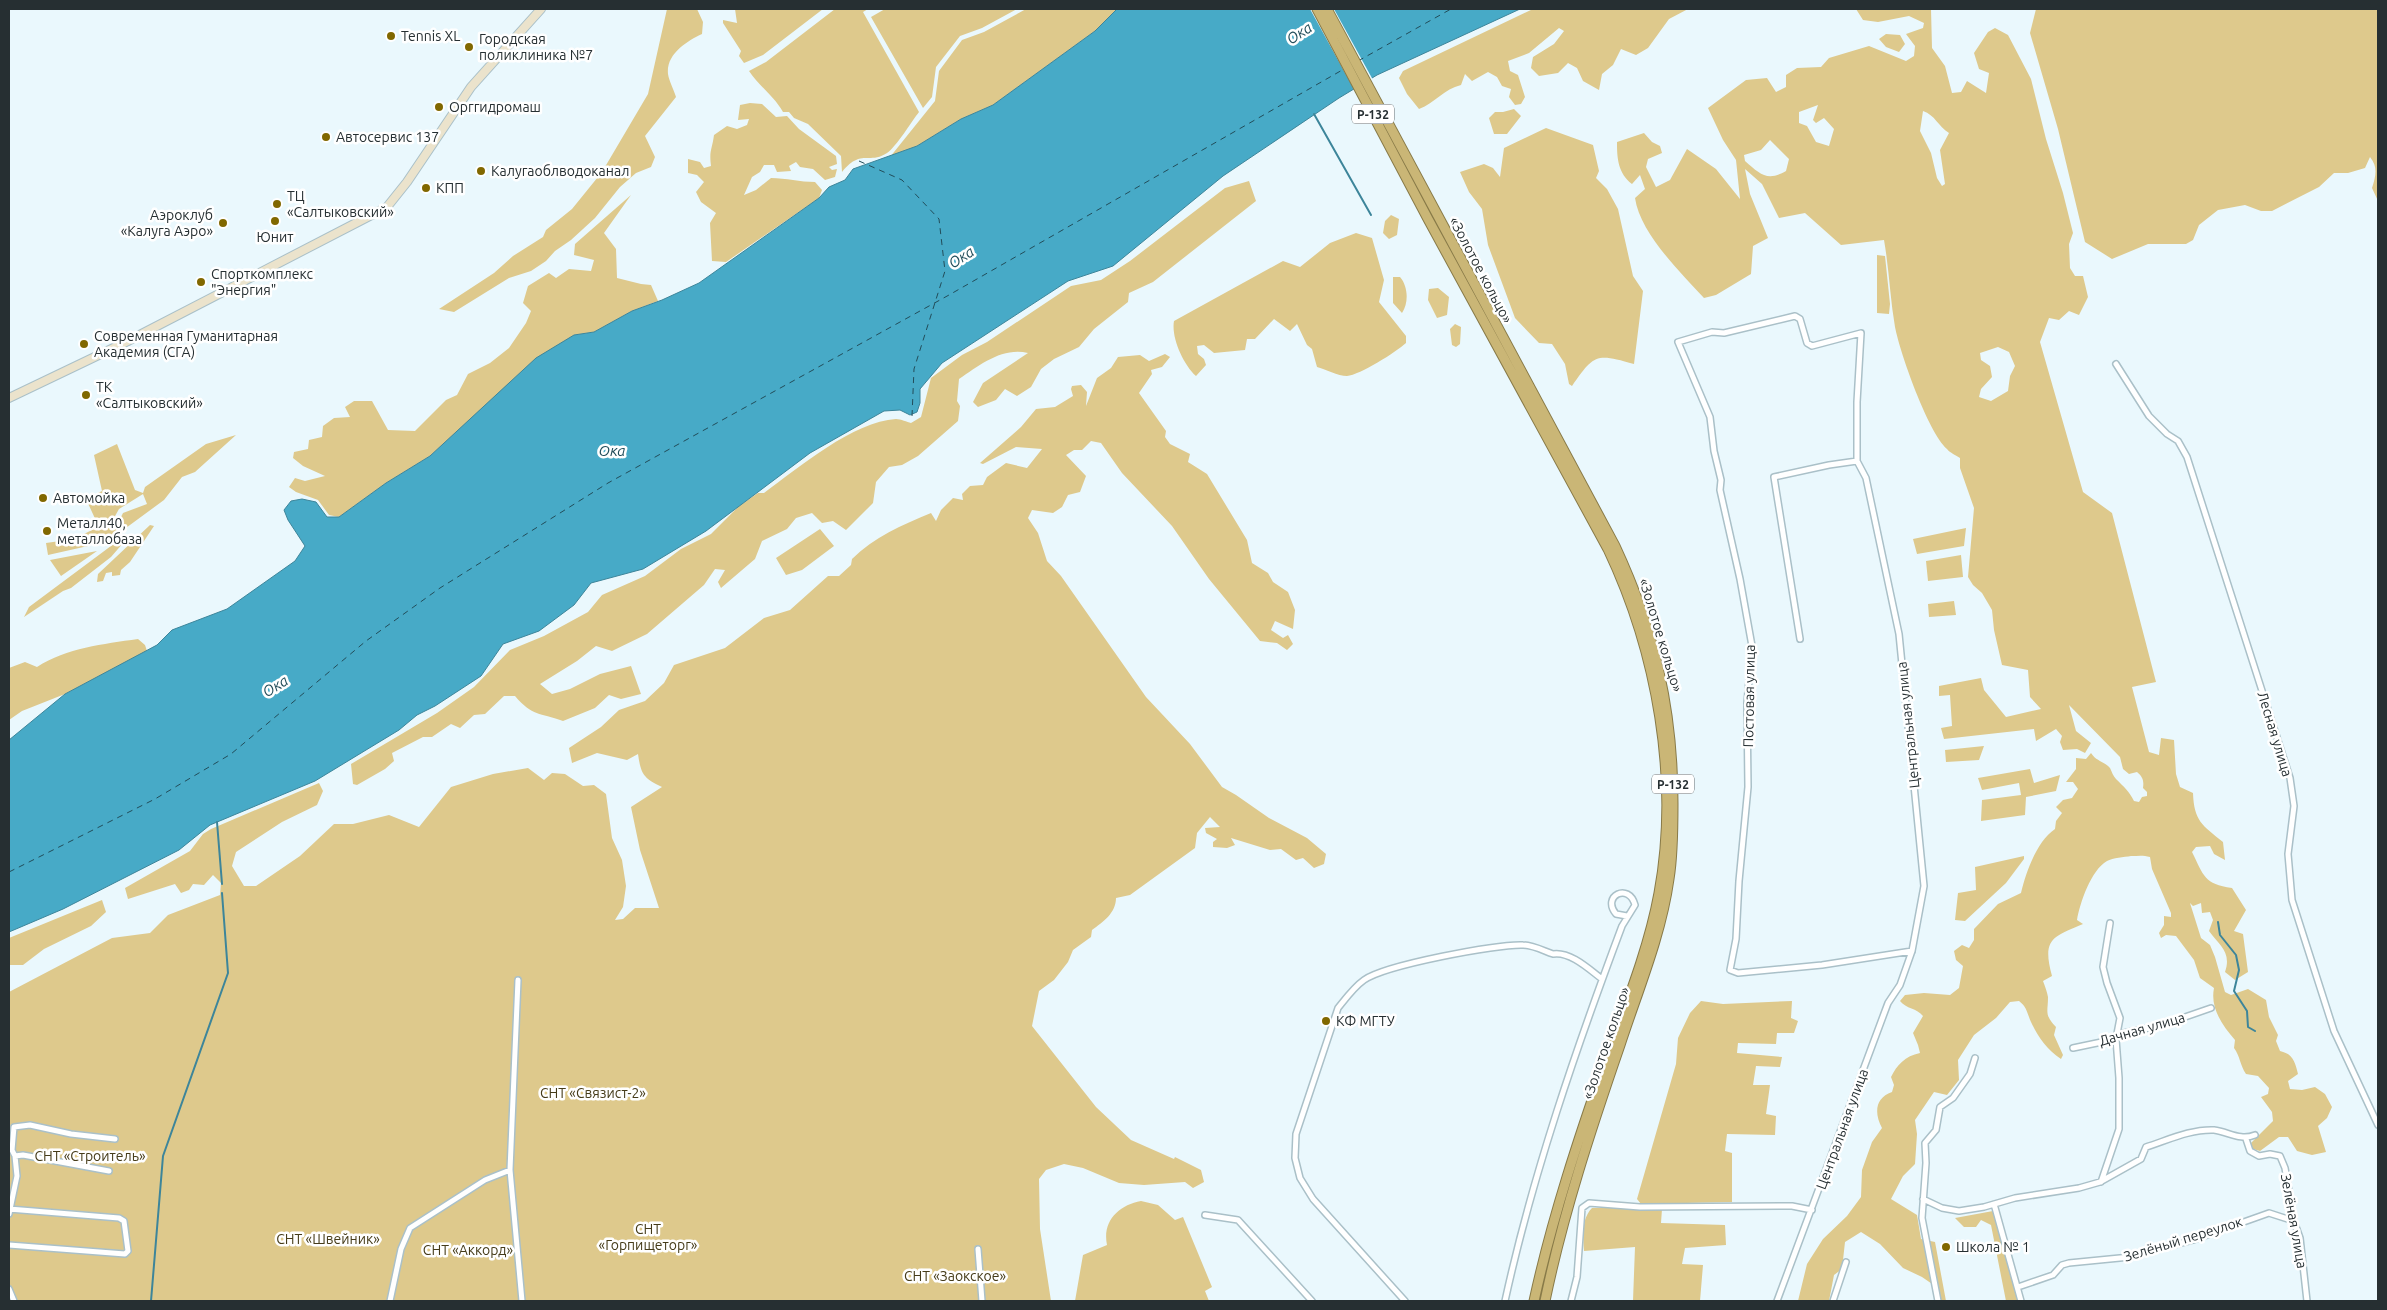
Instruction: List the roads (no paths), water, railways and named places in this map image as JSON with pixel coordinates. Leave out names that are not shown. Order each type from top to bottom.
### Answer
[{"type":"highway","name":"Р-132","points":[[1317,9],[1432,217]]},
{"type":"highway","name":"Р-132","points":[[1327,9],[1432,217]]},
{"type":"highway","name":"«Золотое кольцо»","points":[[1432,217],[1608,549],[1626,590],[1649,662],[1661,723],[1666,829],[1659,892],[1637,972],[1578,1142],[1545,1251],[1534,1301]]},
{"type":"highway","name":"«Золотое кольцо»","points":[[1432,217],[1603,523],[1630,579],[1657,661],[1670,724],[1673,831],[1670,878],[1664,909],[1650,956],[1592,1125],[1555,1252],[1545,1301]]},
{"type":"main road","points":[[9,398],[126,342],[387,207],[471,87],[541,9]]},
{"type":"street","name":"Центральная улица","points":[[1678,342],[1712,332],[1724,333],[1795,316],[1800,319],[1807,343],[1812,346],[1861,333],[1856,402],[1858,461],[1866,478],[1899,634],[1924,886],[1912,951],[1900,984],[1888,1003],[1777,1301]]},
{"type":"street","name":"Постовая улица","points":[[1678,342],[1710,417],[1714,451],[1721,480],[1720,490],[1740,579],[1752,646],[1747,703],[1748,787],[1738,881],[1736,939],[1730,970],[1738,973],[1822,965],[1912,951]]},
{"type":"street","name":"Лесная улица","points":[[2116,364],[2149,416],[2167,434],[2178,441],[2187,457],[2290,778],[2294,806],[2288,854],[2292,900],[2334,1031],[2378,1124]]},
{"type":"street","points":[[1800,639],[1774,477],[1828,465],[1858,461]]},
{"type":"street","points":[[1505,1301],[1542,1155],[1602,979],[1622,926],[1635,905],[1633,898],[1628,894],[1621,893],[1615,896],[1611,902],[1612,909],[1622,926]]},
{"type":"street","points":[[1616,914],[1627,916]]},
{"type":"street","points":[[2100,1182],[2119,1129],[2119,1078],[2116,1039],[2120,1018],[2103,967],[2110,923]]},
{"type":"street","points":[[1405,1301],[1313,1199],[1300,1178],[1295,1158],[1296,1134],[1338,1008],[1365,979],[1380,973],[1397,967],[1498,946],[1526,945],[1553,954],[1557,953],[1579,962],[1602,979]]},
{"type":"street","points":[[518,980],[510,1170],[522,1301]]},
{"type":"street","name":"Дачная улица","points":[[2073,1048],[2116,1039],[2124,1033],[2159,1026],[2211,1008]]},
{"type":"street","points":[[1938,1301],[1922,1218],[1926,1163],[1925,1143],[1936,1130],[1940,1107],[1953,1098],[1970,1074],[1976,1058]]},
{"type":"street","points":[[9,1245],[125,1254],[128,1251],[124,1221],[119,1218],[9,1211],[16,1176],[15,1156],[12,1150],[14,1127],[18,1125],[114,1139]]},
{"type":"street","points":[[1924,1200],[1942,1208],[1959,1211],[2015,1198],[2079,1188],[2100,1182],[2141,1159],[2146,1147],[2190,1132],[2214,1130],[2246,1138],[2254,1135]]},
{"type":"street","name":"Зелёная улица","points":[[2246,1138],[2250,1151],[2259,1156],[2270,1154],[2280,1156],[2285,1168],[2294,1221],[2300,1238],[2307,1301]]},
{"type":"street","points":[[15,1156],[23,1155],[109,1171]]},
{"type":"street","points":[[390,1301],[400,1249],[410,1228],[485,1180],[510,1170]]},
{"type":"street","points":[[1571,1301],[1577,1277],[1582,1208],[1589,1203],[1640,1207],[1792,1206],[1812,1210]]},
{"type":"street","points":[[1994,1204],[2021,1301]]},
{"type":"street","name":"Зелёный переулок","points":[[2018,1287],[2053,1275],[2062,1265],[2130,1257],[2193,1240],[2268,1213],[2294,1221]]},
{"type":"street","points":[[1205,1216],[1238,1220],[1312,1301]]},
{"type":"street","points":[[978,1249],[982,1301]]},
{"type":"street","points":[[1833,1301],[1846,1262]]},
{"type":"street","points":[[9,1289],[14,1301]]},
{"type":"water","name":"Ока","points":[[1117,9],[1520,9],[1377,75],[1339,98],[1223,176],[1113,266],[1068,281],[942,363],[920,389],[920,403],[917,412],[910,415],[900,410],[884,411],[810,453],[706,531],[643,569],[591,583],[574,605],[539,631],[503,644],[481,676],[435,706],[417,715],[399,730],[315,781],[210,825],[179,850],[63,909],[9,932],[9,740],[65,694],[157,645],[172,630],[227,609],[295,561],[305,546],[288,520],[284,510],[291,501],[302,499],[316,502],[327,517],[339,517],[386,483],[430,456],[536,358],[574,335],[594,332],[632,311],[699,283],[819,198],[829,187],[845,180],[853,169],[917,146],[961,119],[993,105],[1095,31]]},
{"type":"waterway","points":[[1314,114],[1371,215]]},
{"type":"waterway","points":[[217,822],[222,884]]},
{"type":"waterway","points":[[151,1301],[163,1156],[228,973],[222,893]]},
{"type":"waterway","points":[[2218,922],[2220,935],[2236,955],[2239,970],[2234,991],[2247,1011],[2248,1027],[2255,1031]]},
{"type":"place","name":"Tennis XL","points":[[391,36]]},
{"type":"place","name":"Городская поликлиника №7","points":[[469,47]]},
{"type":"place","name":"Орггидромаш","points":[[439,107]]},
{"type":"place","name":"Автосервис 137","points":[[326,137]]},
{"type":"place","name":"Калугаоблводоканал","points":[[481,171]]},
{"type":"place","name":"КПП","points":[[426,188]]},
{"type":"place","name":"ТЦ «Салтыковский»","points":[[277,204]]},
{"type":"place","name":"Юнит","points":[[275,221]]},
{"type":"place","name":"Аэроклуб «Калуга Аэро»","points":[[223,223]]},
{"type":"place","name":"Спорткомплекс \"Энергия\"","points":[[201,282]]},
{"type":"place","name":"Современная Гуманитарная Академия (СГА)","points":[[84,344]]},
{"type":"place","name":"ТК «Салтыковский»","points":[[86,395]]},
{"type":"place","name":"Автомойка","points":[[43,498]]},
{"type":"place","name":"Металл40, металлобаза","points":[[47,531]]},
{"type":"place","name":"КФ МГТУ","points":[[1326,1021]]},
{"type":"place","name":"Школа № 1","points":[[1946,1247]]},
{"type":"park label","name":"СНТ «Связист-2»","points":[[593,1093]]},
{"type":"park label","name":"СНТ «Строитель»","points":[[90,1156]]},
{"type":"park label","name":"СНТ «Горпищеторг»","points":[[648,1238]]},
{"type":"park label","name":"СНТ «Швейник»","points":[[328,1239]]},
{"type":"park label","name":"СНТ «Аккорд»","points":[[468,1250]]},
{"type":"park label","name":"СНТ «Заокское»","points":[[955,1276]]}]
